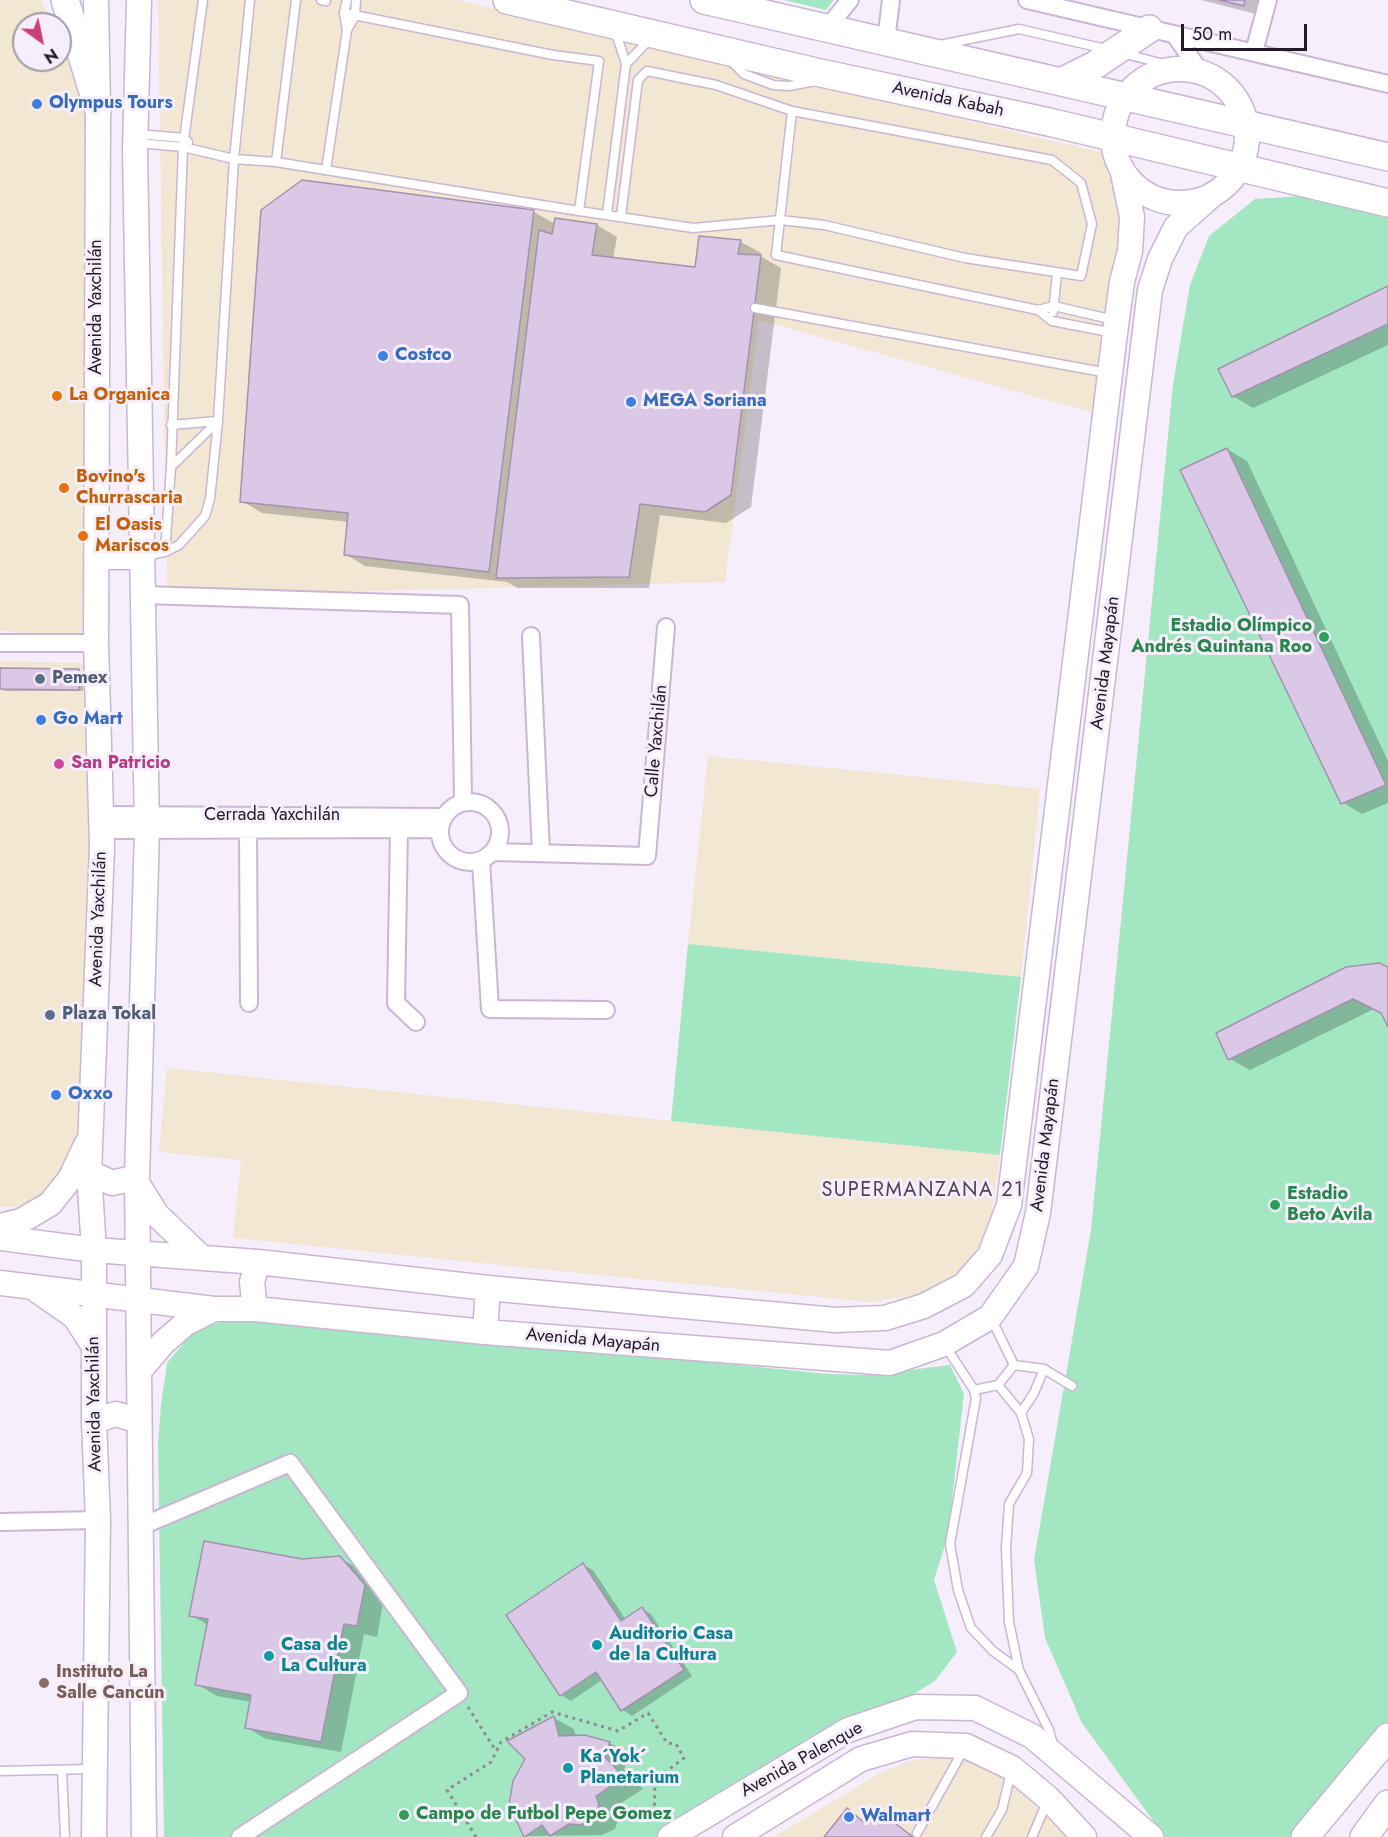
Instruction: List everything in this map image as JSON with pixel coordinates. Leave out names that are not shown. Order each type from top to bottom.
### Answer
[{"type":"main road","points":[[65,0],[98,108]]},
{"type":"main road","name":"Avenida Kabah","points":[[507,0],[829,75],[1112,137],[1388,203]]},
{"type":"main road","points":[[704,0],[1126,95],[1388,157]]},
{"type":"main road","points":[[1063,81],[1161,31]]},
{"type":"main road","points":[[1305,1837],[1388,1737]]},
{"type":"main road","points":[[1364,1837],[1388,1804]]},
{"type":"street","name":"Avenida Yaxchilán","points":[[94,1837],[93,1769],[98,1520],[94,1421],[95,1294],[89,1172],[101,823],[96,643],[98,108],[96,0]]},
{"type":"street","points":[[139,0],[135,138],[154,554],[144,595],[147,823],[137,1180],[144,1837]]},
{"type":"street","points":[[827,28],[850,0]]},
{"type":"street","points":[[886,41],[891,0]]},
{"type":"street","points":[[1027,0],[1388,84]]},
{"type":"street","points":[[1254,52],[1268,0]]},
{"type":"street","points":[[1161,31],[1190,70]]},
{"type":"street","points":[[97,59],[110,50],[127,49],[137,54]]},
{"type":"street","points":[[1112,137],[1118,108],[1126,95],[1145,78],[1162,71],[1190,70],[1213,77],[1230,90],[1241,107],[1247,125],[1246,149],[1239,168]]},
{"type":"street","name":"Avenida Mayapán","points":[[0,1238],[93,1250],[258,1262],[488,1288],[835,1320],[885,1318],[924,1306],[964,1285],[990,1255],[1009,1205],[1116,327],[1122,282],[1130,251],[1132,217],[1123,173],[1115,156],[1112,137]]},
{"type":"street","name":"Avenida Mayapán","points":[[0,1283],[214,1309],[255,1309],[485,1332],[890,1363],[944,1344],[990,1317],[1026,1266],[1038,1213],[1150,290],[1160,259],[1176,227],[1228,184],[1239,168]]},
{"type":"street","points":[[1123,173],[1136,188],[1163,201],[1193,202],[1212,195]]},
{"type":"street","points":[[1130,251],[1143,249],[1160,259]]},
{"type":"street","points":[[96,557],[154,554]]},
{"type":"street","points":[[144,595],[460,605],[464,802]]},
{"type":"street","name":"Calle Yaxchilán","points":[[541,853],[647,856],[666,627]]},
{"type":"street","points":[[531,636],[541,853],[488,856],[469,863],[457,860],[447,852],[441,842],[442,823],[452,808],[464,802],[479,803],[492,810],[500,823],[501,838],[488,856],[490,1009],[606,1010]]},
{"type":"street","points":[[0,643],[96,643]]},
{"type":"street","points":[[1066,742],[1096,745]]},
{"type":"street","name":"Cerrada Yaxchilán","points":[[101,823],[442,823]]},
{"type":"street","name":"Cerrada Yaxchilán","points":[[147,823],[248,830],[399,830],[442,823]]},
{"type":"street","points":[[248,830],[249,1003]]},
{"type":"street","points":[[399,830],[396,1003],[416,1022]]},
{"type":"street","points":[[0,1226],[21,1221],[50,1204],[70,1179],[92,1132]]},
{"type":"street","points":[[89,1172],[112,1183],[137,1180]]},
{"type":"street","points":[[137,1180],[157,1215],[202,1258]]},
{"type":"street","points":[[255,1309],[252,1282],[258,1262]]},
{"type":"street","points":[[30,1286],[75,1317],[93,1345]]},
{"type":"street","points":[[485,1332],[488,1288]]},
{"type":"street","points":[[140,1370],[163,1343],[186,1323],[214,1309]]},
{"type":"street","points":[[94,1421],[116,1414],[139,1421]]},
{"type":"street","points":[[142,1526],[290,1463],[459,1693],[240,1837]]},
{"type":"street","points":[[0,1522],[98,1520]]},
{"type":"street","name":"Avenida Palenque","points":[[662,1831],[848,1730],[916,1707],[975,1708],[1032,1736],[1137,1833]]},
{"type":"street","name":"Avenida Palenque","points":[[735,1837],[861,1759],[912,1744],[966,1746],[1012,1768],[1048,1798],[1084,1837]]},
{"type":"lane","points":[[154,554],[171,467],[184,142],[202,0]]},
{"type":"lane","points":[[154,554],[179,544],[205,516],[210,499],[218,421],[234,159],[250,0]]},
{"type":"lane","points":[[276,162],[296,0]]},
{"type":"lane","points":[[347,0],[344,14],[348,30]]},
{"type":"lane","points":[[326,170],[348,30],[355,16],[356,0]]},
{"type":"lane","points":[[344,14],[553,55],[599,61],[579,211]]},
{"type":"lane","points":[[608,214],[626,64],[614,26]]},
{"type":"lane","points":[[919,49],[1019,29],[1190,70]]},
{"type":"lane","points":[[626,64],[631,56],[654,35]]},
{"type":"lane","points":[[135,138],[184,142],[197,150],[234,159],[276,162],[693,228],[781,219],[825,225],[965,258],[1057,274],[1081,276],[1092,224],[1081,183],[1052,160],[792,111],[716,86],[647,71],[638,80],[621,216]]},
{"type":"lane","points":[[792,111],[776,255],[1038,310],[1054,306],[1116,327]]},
{"type":"lane","points":[[1052,321],[1057,274]]},
{"type":"lane","points":[[755,308],[1111,374]]},
{"type":"lane","points":[[1038,310],[1052,321],[1116,327]]},
{"type":"lane","points":[[171,425],[218,421]]},
{"type":"lane","points":[[171,467],[218,421]]},
{"type":"lane","points":[[990,1317],[1014,1365]]},
{"type":"lane","points":[[944,1344],[974,1390],[976,1398],[950,1544],[958,1590],[971,1628],[993,1651],[1019,1670]]},
{"type":"lane","points":[[1014,1365],[1044,1369],[1072,1386]]},
{"type":"lane","points":[[974,1390],[999,1385],[1014,1365]]},
{"type":"lane","points":[[1021,1413],[1034,1393],[1044,1369]]},
{"type":"lane","points":[[999,1385],[1021,1413],[1029,1438],[1027,1473],[1009,1504],[1006,1548],[1009,1622],[1019,1670],[1049,1730],[1056,1757]]},
{"type":"lane","points":[[917,1833],[966,1746]]},
{"type":"lane","points":[[986,1837],[1002,1810],[1012,1768]]},
{"type":"lane","points":[[0,1771],[93,1769]]},
{"type":"lane","points":[[62,1770],[64,1837]]},
{"type":"lane","points":[[1032,1837],[1048,1798]]},
{"type":"path","points":[[459,1693],[496,1751]]},
{"type":"path","points":[[476,1837],[447,1790],[491,1762],[501,1742],[552,1712],[618,1731],[648,1713],[667,1743],[676,1744],[684,1758],[655,1780],[662,1831]]},
{"type":"shaded area","points":[[4,0],[41,0],[47,12],[12,12],[12,72],[72,72],[72,62],[101,156],[94,620],[78,633],[19,633],[0,630],[0,2]]},
{"type":"shaded area","points":[[158,0],[457,0],[1133,160],[1108,417],[759,320],[725,582],[167,596]]},
{"type":"shaded area","points":[[0,661],[81,663],[91,670],[94,682],[84,1188],[64,1205],[45,1210],[0,1206]]},
{"type":"shaded area","points":[[708,756],[1040,789],[1021,977],[688,944]]},
{"type":"shaded area","points":[[167,1068],[1000,1155],[989,1232],[960,1271],[923,1294],[869,1302],[233,1238],[241,1160],[159,1152]]},
{"type":"shaded area","points":[[953,1757],[996,1768],[1074,1837],[774,1837],[880,1773],[913,1760]]},
{"type":"green space","points":[[784,0],[834,0],[826,10]]},
{"type":"green space","points":[[1303,196],[1388,214],[1388,1736],[1308,1837],[1165,1837],[1082,1723],[1045,1638],[1034,1560],[1091,1230],[1173,384],[1190,285],[1209,236],[1255,199]]},
{"type":"green space","points":[[688,944],[1021,977],[1000,1155],[671,1121]]},
{"type":"green space","points":[[239,1315],[828,1374],[868,1375],[950,1365],[964,1394],[948,1536],[934,1580],[957,1652],[935,1681],[674,1837],[164,1837],[158,1445],[167,1363],[193,1332]]},
{"type":"building","points":[[1219,0],[1245,0],[1244,6]]},
{"type":"building","name":"Costco","points":[[302,180],[534,210],[489,572],[344,555],[348,513],[240,502],[261,210]]},
{"type":"building","name":"MEGA Soriana","points":[[555,218],[597,224],[592,255],[695,267],[699,236],[741,240],[738,254],[761,255],[731,495],[705,512],[640,504],[629,577],[496,578],[539,230],[552,234]]},
{"type":"building","points":[[1388,286],[1388,324],[1232,397],[1218,369]]},
{"type":"building","points":[[1227,448],[1386,785],[1341,804],[1180,470]]},
{"type":"building","name":"Pemex","points":[[0,668],[79,669],[79,690],[0,689]]},
{"type":"building","points":[[1379,963],[1388,967],[1388,1027],[1381,1013],[1353,999],[1228,1060],[1216,1033],[1346,967]]},
{"type":"building","name":"Casa de La Cultura","points":[[204,1541],[302,1559],[340,1556],[365,1585],[357,1626],[344,1624],[321,1742],[245,1728],[251,1695],[195,1685],[208,1619],[189,1616]]},
{"type":"building","name":"Auditorio Casa de la Cultura","points":[[583,1563],[621,1621],[642,1607],[684,1670],[621,1711],[596,1672],[560,1696],[506,1615]]},
{"type":"building","name":"Ka´Yok´ Planetarium","points":[[554,1716],[559,1736],[585,1735],[610,1742],[605,1757],[624,1777],[596,1796],[599,1805],[595,1818],[581,1825],[569,1824],[550,1836],[542,1825],[524,1837],[509,1805],[513,1781],[525,1759],[507,1741]]},
{"type":"building","name":"Walmart","points":[[847,1808],[866,1824],[878,1810],[913,1837],[824,1837]]},
{"type":"place","name":"Olympus Tours","points":[[37,104]]},
{"type":"place","name":"Costco","points":[[383,356]]},
{"type":"place","name":"La Organica","points":[[57,396]]},
{"type":"place","name":"MEGA Soriana","points":[[631,402]]},
{"type":"place","name":"Bovino's Churrascaria","points":[[64,488]]},
{"type":"place","name":"El Oasis Mariscos","points":[[83,536]]},
{"type":"place","name":"Estadio Olímpico Andrés Quintana Roo","points":[[1324,637]]},
{"type":"place","name":"Pemex","points":[[40,679]]},
{"type":"place","name":"Go Mart","points":[[41,720]]},
{"type":"place","name":"San Patricio","points":[[59,764]]},
{"type":"place","name":"Plaza Tokal","points":[[50,1015]]},
{"type":"place","name":"Oxxo","points":[[56,1095]]},
{"type":"place","name":"Estadio Beto Avila","points":[[1275,1205]]},
{"type":"place","name":"Auditorio Casa de la Cultura","points":[[597,1645]]},
{"type":"place","name":"Casa de La Cultura","points":[[269,1656]]},
{"type":"place","name":"Instituto La Salle Cancún","points":[[44,1683]]},
{"type":"place","name":"Ka´Yok´ Planetarium","points":[[568,1768]]},
{"type":"place","name":"Campo de Futbol Pepe Gomez","points":[[404,1815]]},
{"type":"place","name":"Walmart","points":[[849,1817]]},
{"type":"district","name":"SUPERMANZANA 21","points":[[923,1191]]}]
